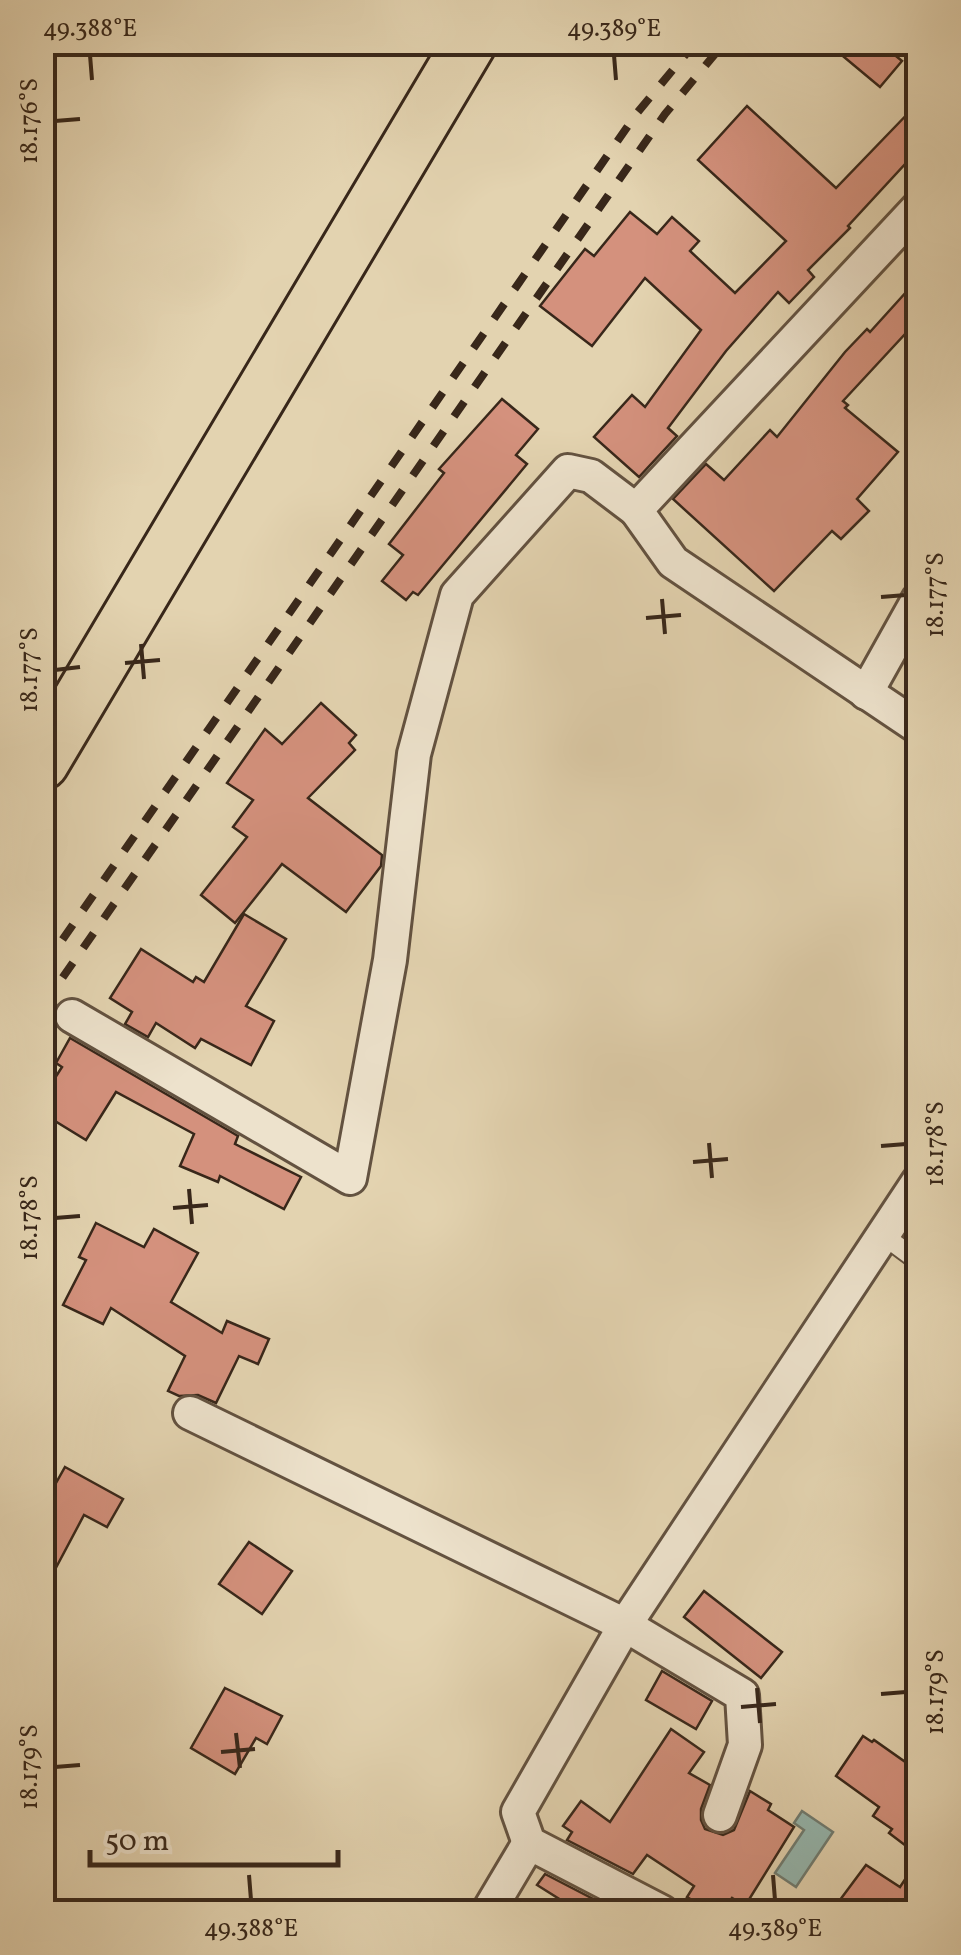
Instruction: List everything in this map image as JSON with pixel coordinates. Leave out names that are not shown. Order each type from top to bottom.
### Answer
[{"type":"main road","points":[[42,763],[470,42]]},
{"type":"street","points":[[636,510],[918,208]]},
{"type":"street","points":[[72,1016],[350,1178],[390,960],[414,754],[457,596],[568,471],[591,476],[636,510],[672,562],[918,726]]},
{"type":"street","points":[[866,693],[918,600]]},
{"type":"street","points":[[662,1912],[529,1843],[518,1812],[625,1625],[918,1182]]},
{"type":"street","points":[[190,1413],[625,1625],[742,1694],[745,1745],[720,1816]]},
{"type":"street","points":[[488,1912],[529,1843]]},
{"type":"lane","points":[[884,1234],[918,1262]]},
{"type":"water","points":[[802,1811],[833,1832],[796,1887],[775,1873],[804,1830],[794,1823]]},
{"type":"building","points":[[826,42],[879,42],[902,61],[880,87]]},
{"type":"building","points":[[918,103],[918,150],[808,270],[814,277],[789,303],[778,292],[726,351],[668,428],[677,436],[639,477],[594,437],[632,395],[645,407],[701,330],[645,278],[592,346],[540,306],[585,249],[594,256],[630,212],[657,234],[672,217],[699,241],[690,251],[735,293],[786,241],[698,160],[747,106],[836,188]]},
{"type":"building","points":[[918,279],[918,320],[843,401],[848,405],[845,408],[898,452],[857,499],[869,511],[841,539],[832,531],[774,591],[673,499],[706,464],[724,480],[770,430],[777,437],[845,352],[867,329],[870,332]]},
{"type":"building","points":[[502,399],[538,429],[516,455],[527,464],[418,595],[413,592],[406,600],[382,581],[403,555],[389,544],[444,473],[439,469]]},
{"type":"building","points":[[321,703],[356,735],[349,743],[355,750],[308,798],[382,855],[381,866],[346,912],[282,864],[235,923],[201,895],[247,837],[233,827],[253,800],[227,783],[265,729],[282,744]]},
{"type":"building","points":[[244,914],[286,939],[246,1006],[274,1021],[251,1065],[201,1039],[195,1048],[156,1023],[148,1037],[125,1024],[132,1012],[110,998],[141,949],[193,982],[196,977],[204,982]]},
{"type":"building","points":[[70,1038],[238,1136],[235,1144],[301,1177],[284,1209],[220,1176],[218,1182],[180,1166],[194,1134],[116,1092],[86,1140],[42,1113],[42,1098],[62,1067],[56,1063]]},
{"type":"building","points":[[96,1223],[144,1247],[154,1229],[198,1253],[171,1302],[222,1333],[227,1321],[269,1339],[258,1364],[239,1356],[216,1403],[198,1395],[179,1396],[168,1391],[185,1356],[111,1308],[103,1324],[63,1305],[86,1260],[79,1257]]},
{"type":"building","points":[[65,1467],[123,1499],[107,1527],[84,1515],[42,1594],[42,1508]]},
{"type":"building","points":[[249,1542],[292,1571],[262,1614],[219,1584]]},
{"type":"building","points":[[704,1591],[782,1652],[761,1678],[684,1617]]},
{"type":"building","points":[[662,1671],[712,1701],[696,1729],[646,1700]]},
{"type":"building","points":[[225,1688],[282,1716],[267,1744],[256,1738],[235,1774],[191,1748]]},
{"type":"building","points":[[671,1729],[704,1752],[689,1773],[710,1785],[701,1809],[705,1829],[723,1835],[734,1830],[750,1791],[771,1804],[768,1810],[794,1827],[745,1906],[732,1898],[722,1912],[712,1912],[687,1897],[694,1886],[647,1855],[633,1874],[567,1840],[572,1832],[563,1826],[581,1801],[610,1822]]},
{"type":"building","points":[[863,1736],[918,1771],[918,1855],[873,1816],[879,1807],[836,1776]]},
{"type":"building","points":[[918,1860],[918,1912],[831,1912],[866,1865],[900,1887]]},
{"type":"building","points":[[545,1874],[599,1902],[593,1912],[558,1912],[564,1902],[537,1885]]},
{"type":"railway","points":[[42,969],[637,113],[696,42]]},
{"type":"railway","points":[[42,1007],[665,114],[725,42]]}]
